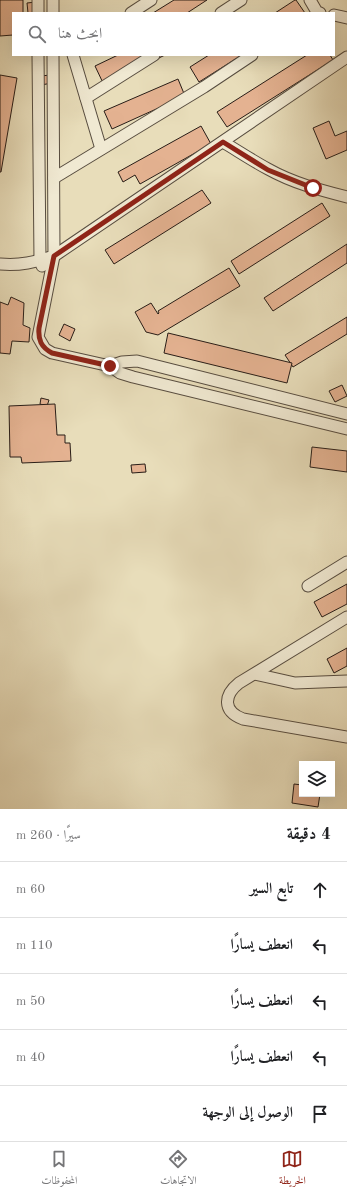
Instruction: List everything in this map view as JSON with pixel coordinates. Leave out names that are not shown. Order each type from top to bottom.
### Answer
[{"type":"street","points":[[38,0],[38,12]]},
{"type":"street","points":[[53,0],[53,12]]},
{"type":"street","points":[[133,12],[151,0]]},
{"type":"street","points":[[223,12],[241,0]]},
{"type":"street","points":[[310,0],[316,12]]},
{"type":"street","points":[[335,16],[347,18]]},
{"type":"street","points":[[38,56],[40,260],[48,282]]},
{"type":"street","points":[[74,56],[101,149]]},
{"type":"street","points":[[86,98],[152,56]]},
{"type":"street","points":[[54,178],[204,87],[250,56]]},
{"type":"street","points":[[0,264],[16,266],[54,256],[347,57]]},
{"type":"street","points":[[54,59],[54,256],[38,337],[45,349],[52,353],[110,366],[120,373],[132,377],[347,429]]},
{"type":"street","points":[[223,142],[268,170],[313,188],[347,197]]},
{"type":"street","points":[[110,366],[122,362],[137,361],[346,413]]},
{"type":"street","points":[[293,416],[296,400]]},
{"type":"street","points":[[308,586],[347,562]]},
{"type":"street","points":[[347,617],[231,690],[227,699],[229,709],[234,715],[243,719],[347,737]]},
{"type":"street","points":[[255,674],[295,683],[347,681]]},
{"type":"building","points":[[0,0],[23,0],[23,12],[12,12],[12,35],[0,36]]},
{"type":"building","points":[[174,0],[207,0],[189,12],[155,12]]},
{"type":"building","points":[[295,0],[304,12],[277,12]]},
{"type":"building","points":[[36,2],[36,12],[28,12],[27,3]]},
{"type":"building","points":[[116,56],[163,56],[104,85],[95,66]]},
{"type":"building","points":[[207,56],[240,56],[199,82],[190,67]]},
{"type":"building","points":[[305,56],[331,56],[333,60],[227,127],[217,112]]},
{"type":"building","points":[[0,75],[17,78],[1,172],[0,172]]},
{"type":"building","points":[[51,75],[52,83],[41,85],[40,76]]},
{"type":"building","points":[[178,79],[185,96],[112,129],[104,111]]},
{"type":"building","points":[[329,121],[335,136],[347,131],[347,150],[326,159],[313,128]]},
{"type":"building","points":[[201,126],[211,144],[140,184],[135,175],[123,182],[118,172]]},
{"type":"building","points":[[202,190],[211,203],[114,264],[105,250]]},
{"type":"building","points":[[322,203],[330,216],[239,274],[231,261]]},
{"type":"building","points":[[347,244],[347,263],[273,311],[264,298]]},
{"type":"building","points":[[229,268],[240,286],[158,335],[146,332],[135,312],[151,303],[158,314],[158,311]]},
{"type":"building","points":[[11,297],[24,303],[23,325],[30,328],[29,342],[12,341],[10,354],[0,353],[0,302],[8,305]]},
{"type":"building","points":[[347,317],[347,334],[293,367],[285,355]]},
{"type":"building","points":[[64,324],[75,329],[70,341],[59,335]]},
{"type":"building","points":[[168,333],[292,363],[287,383],[164,353]]},
{"type":"building","points":[[342,385],[347,396],[335,402],[329,391]]},
{"type":"building","points":[[41,398],[49,400],[47,406],[40,404]]},
{"type":"building","points":[[55,404],[57,435],[65,435],[65,443],[70,443],[71,461],[22,463],[21,457],[10,457],[9,406]]},
{"type":"building","points":[[312,447],[347,451],[347,472],[310,467]]},
{"type":"building","points":[[145,464],[146,472],[132,473],[131,465]]},
{"type":"building","points":[[347,584],[347,604],[322,617],[314,602]]},
{"type":"building","points":[[347,648],[347,666],[334,673],[327,659]]},
{"type":"building","points":[[294,784],[299,785],[299,797],[320,797],[318,807],[292,803]]},
{"type":"route","points":[[110,366],[52,353],[45,349],[40,342],[38,337],[39,328],[54,256],[223,142],[268,170],[313,188]]}]
